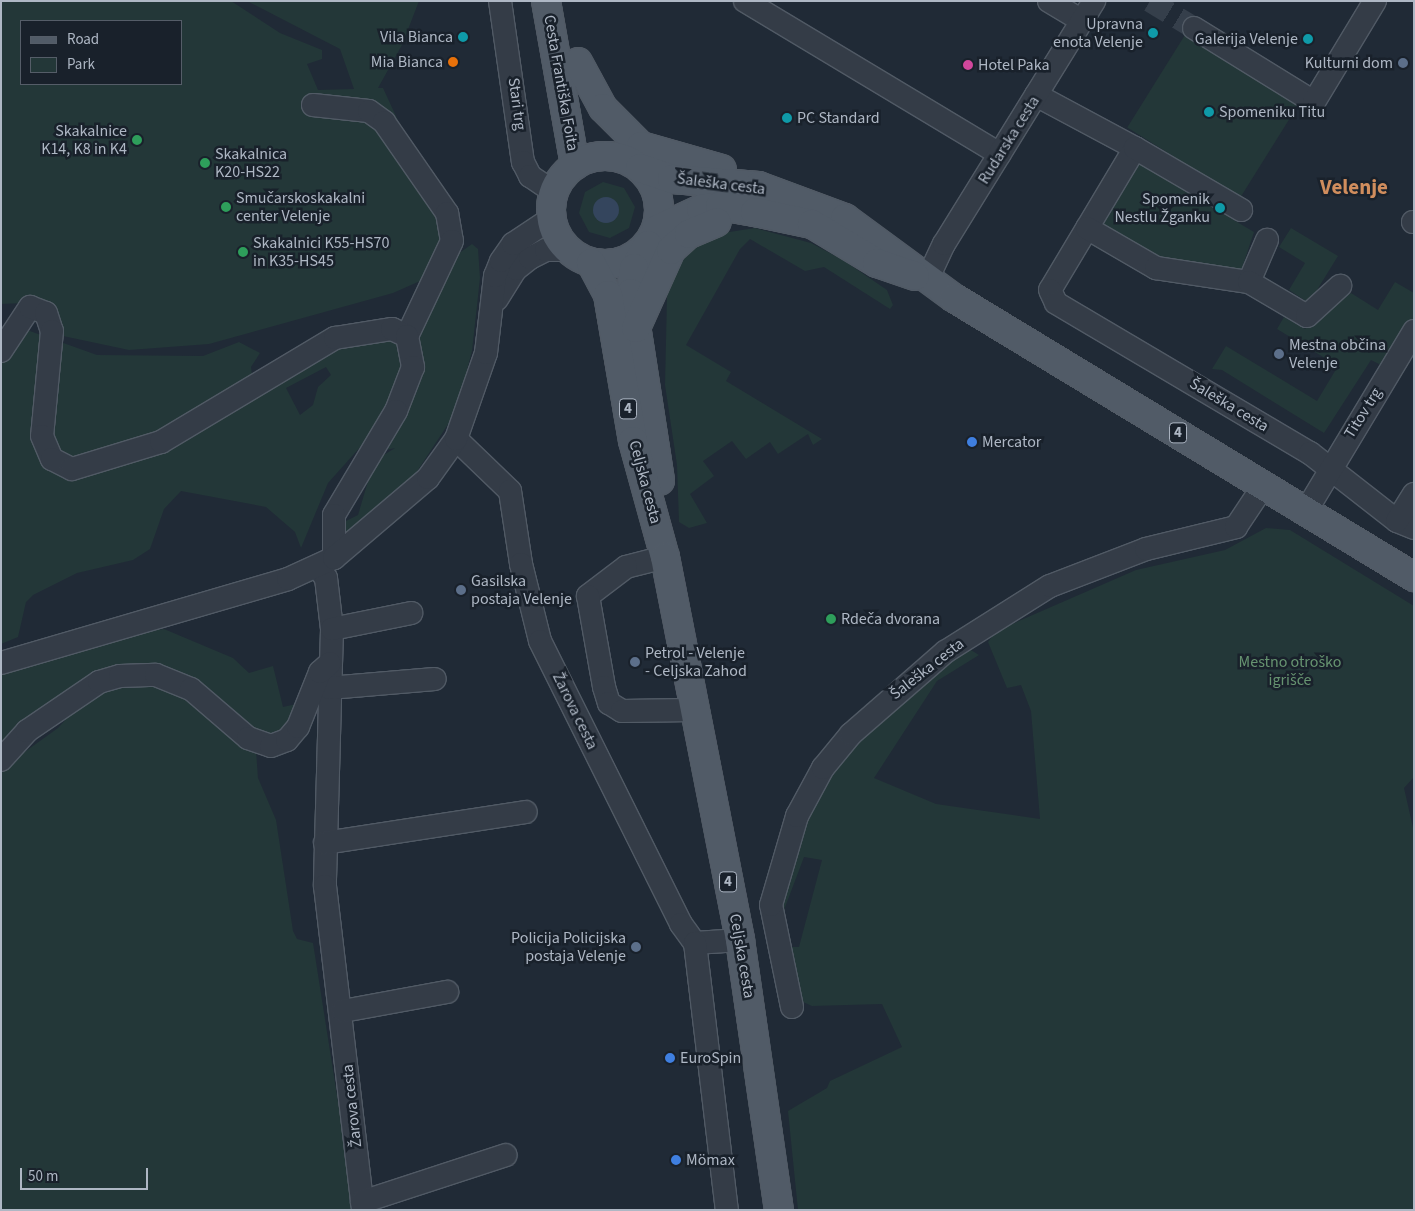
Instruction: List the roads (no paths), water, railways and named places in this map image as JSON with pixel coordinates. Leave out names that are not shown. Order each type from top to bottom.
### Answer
[{"type":"main road","name":"Cesta Františka Foita","points":[[546,1],[575,165]]},
{"type":"main road","name":"Cesta Františka Foita","points":[[562,1],[592,112],[611,156]]},
{"type":"main road","name":"Cesta Františka Foita","points":[[578,62],[603,108],[640,146],[724,169],[757,199]]},
{"type":"main road","points":[[553,205],[575,165],[611,156],[640,168],[658,196],[652,238],[628,260],[580,256]]},
{"type":"main road","name":"Šaleška cesta","points":[[640,168],[672,179],[757,199],[812,224],[877,263],[927,280],[1414,577]]},
{"type":"main road","points":[[636,328],[671,250],[689,234],[757,199]]},
{"type":"main road","name":"Šaleška cesta","points":[[652,238],[701,209],[757,199]]},
{"type":"main road","name":"4","points":[[553,205],[580,256]]},
{"type":"main road","name":"Celjska cesta","points":[[652,238],[634,268],[631,294],[665,512],[664,557]]},
{"type":"main road","name":"Celjska cesta","points":[[580,256],[608,295],[633,441],[664,557],[740,940],[778,1210]]},
{"type":"street","name":"Stari trg","points":[[500,1],[523,162],[530,176],[553,205]]},
{"type":"street","points":[[745,1],[1000,154]]},
{"type":"street","points":[[1049,1],[1082,21]]},
{"type":"street","name":"Rudarska cesta","points":[[927,280],[1000,154],[1094,1]]},
{"type":"street","points":[[1194,28],[1314,102],[1375,1]]},
{"type":"street","points":[[1036,95],[1135,148],[1241,210]]},
{"type":"street","points":[[313,105],[369,111],[384,122],[446,213],[452,241],[407,336],[412,366],[396,411],[334,515],[327,563]]},
{"type":"street","name":"Šaleška cesta","points":[[1135,148],[1050,290],[1056,303],[1310,453],[1328,469],[1406,525]]},
{"type":"street","points":[[1,663],[327,563],[428,478],[456,439],[475,395],[495,302],[495,276],[501,261],[513,244],[553,205]]},
{"type":"street","points":[[1087,228],[1156,268],[1250,282],[1307,316],[1340,286]]},
{"type":"street","points":[[1250,282],[1267,240]]},
{"type":"street","points":[[495,302],[516,269],[530,258],[546,250],[580,256]]},
{"type":"street","points":[[1,351],[30,307],[46,313],[52,331],[42,436],[52,459],[72,469],[161,442],[335,338],[392,329],[407,336]]},
{"type":"street","name":"Titov trg","points":[[1306,511],[1328,469],[1414,331]]},
{"type":"street","name":"Žarova cesta","points":[[456,439],[510,491],[521,564],[540,641],[681,924],[696,943]]},
{"type":"street","name":"Šaleška cesta","points":[[792,1007],[771,905],[796,816],[823,768],[850,734],[945,652],[1050,586],[1146,549],[1236,527],[1264,485]]},
{"type":"street","points":[[1406,525],[1414,494]]},
{"type":"street","points":[[664,557],[626,567],[588,596],[604,687],[609,703],[622,711],[693,710]]},
{"type":"street","name":"Žarova cesta","points":[[327,563],[326,578],[332,629],[325,886],[343,1011],[362,1206],[506,1155]]},
{"type":"street","points":[[332,629],[410,613]]},
{"type":"street","points":[[1,760],[27,731],[100,682],[120,676],[156,675],[191,688],[248,738],[272,746],[287,740],[298,727],[320,672],[330,662]]},
{"type":"street","points":[[329,688],[435,679]]},
{"type":"street","points":[[325,843],[526,812]]},
{"type":"street","points":[[727,1210],[696,943],[740,940]]},
{"type":"street","points":[[343,1011],[447,992]]},
{"type":"water","points":[[606,197],[615,201],[619,210],[615,219],[606,223],[597,219],[593,210],[597,201]]},
{"type":"tunnel","points":[[1150,1],[1194,28]]},
{"type":"place","name":"Upravna enota Velenje","points":[[1153,33]]},
{"type":"place","name":"Vila Bianca","points":[[463,37]]},
{"type":"place","name":"Galerija Velenje","points":[[1308,39]]},
{"type":"place","name":"Mia Bianca","points":[[453,62]]},
{"type":"place","name":"Kulturni dom","points":[[1403,63]]},
{"type":"place","name":"Hotel Paka","points":[[968,65]]},
{"type":"place","name":"Spomeniku Titu","points":[[1209,112]]},
{"type":"place","name":"PC Standard","points":[[787,118]]},
{"type":"place","name":"Skakalnice K14, K8 in K4","points":[[137,140]]},
{"type":"place","name":"Skakalnica K20-HS22","points":[[205,163]]},
{"type":"place","name":"Smučarskoskakalni center Velenje","points":[[226,207]]},
{"type":"place","name":"Spomenik Nestlu Žganku","points":[[1220,208]]},
{"type":"place","name":"Skakalnici K55-HS70 in K35-HS45","points":[[243,252]]},
{"type":"place","name":"Mestna občina Velenje","points":[[1279,354]]},
{"type":"place","name":"Mercator","points":[[972,442]]},
{"type":"place","name":"Gasilska postaja Velenje","points":[[461,590]]},
{"type":"place","name":"Rdeča dvorana","points":[[831,619]]},
{"type":"place","name":"Petrol - Velenje - Celjska Zahod","points":[[635,662]]},
{"type":"place","name":"Policija Policijska postaja Velenje","points":[[636,947]]},
{"type":"place","name":"EuroSpin","points":[[670,1058]]},
{"type":"place","name":"Mömax","points":[[676,1160]]},
{"type":"district","name":"Velenje","points":[[1354,187]]},
{"type":"park label","name":"Mestno otroško igrišče","points":[[1290,671]]}]
